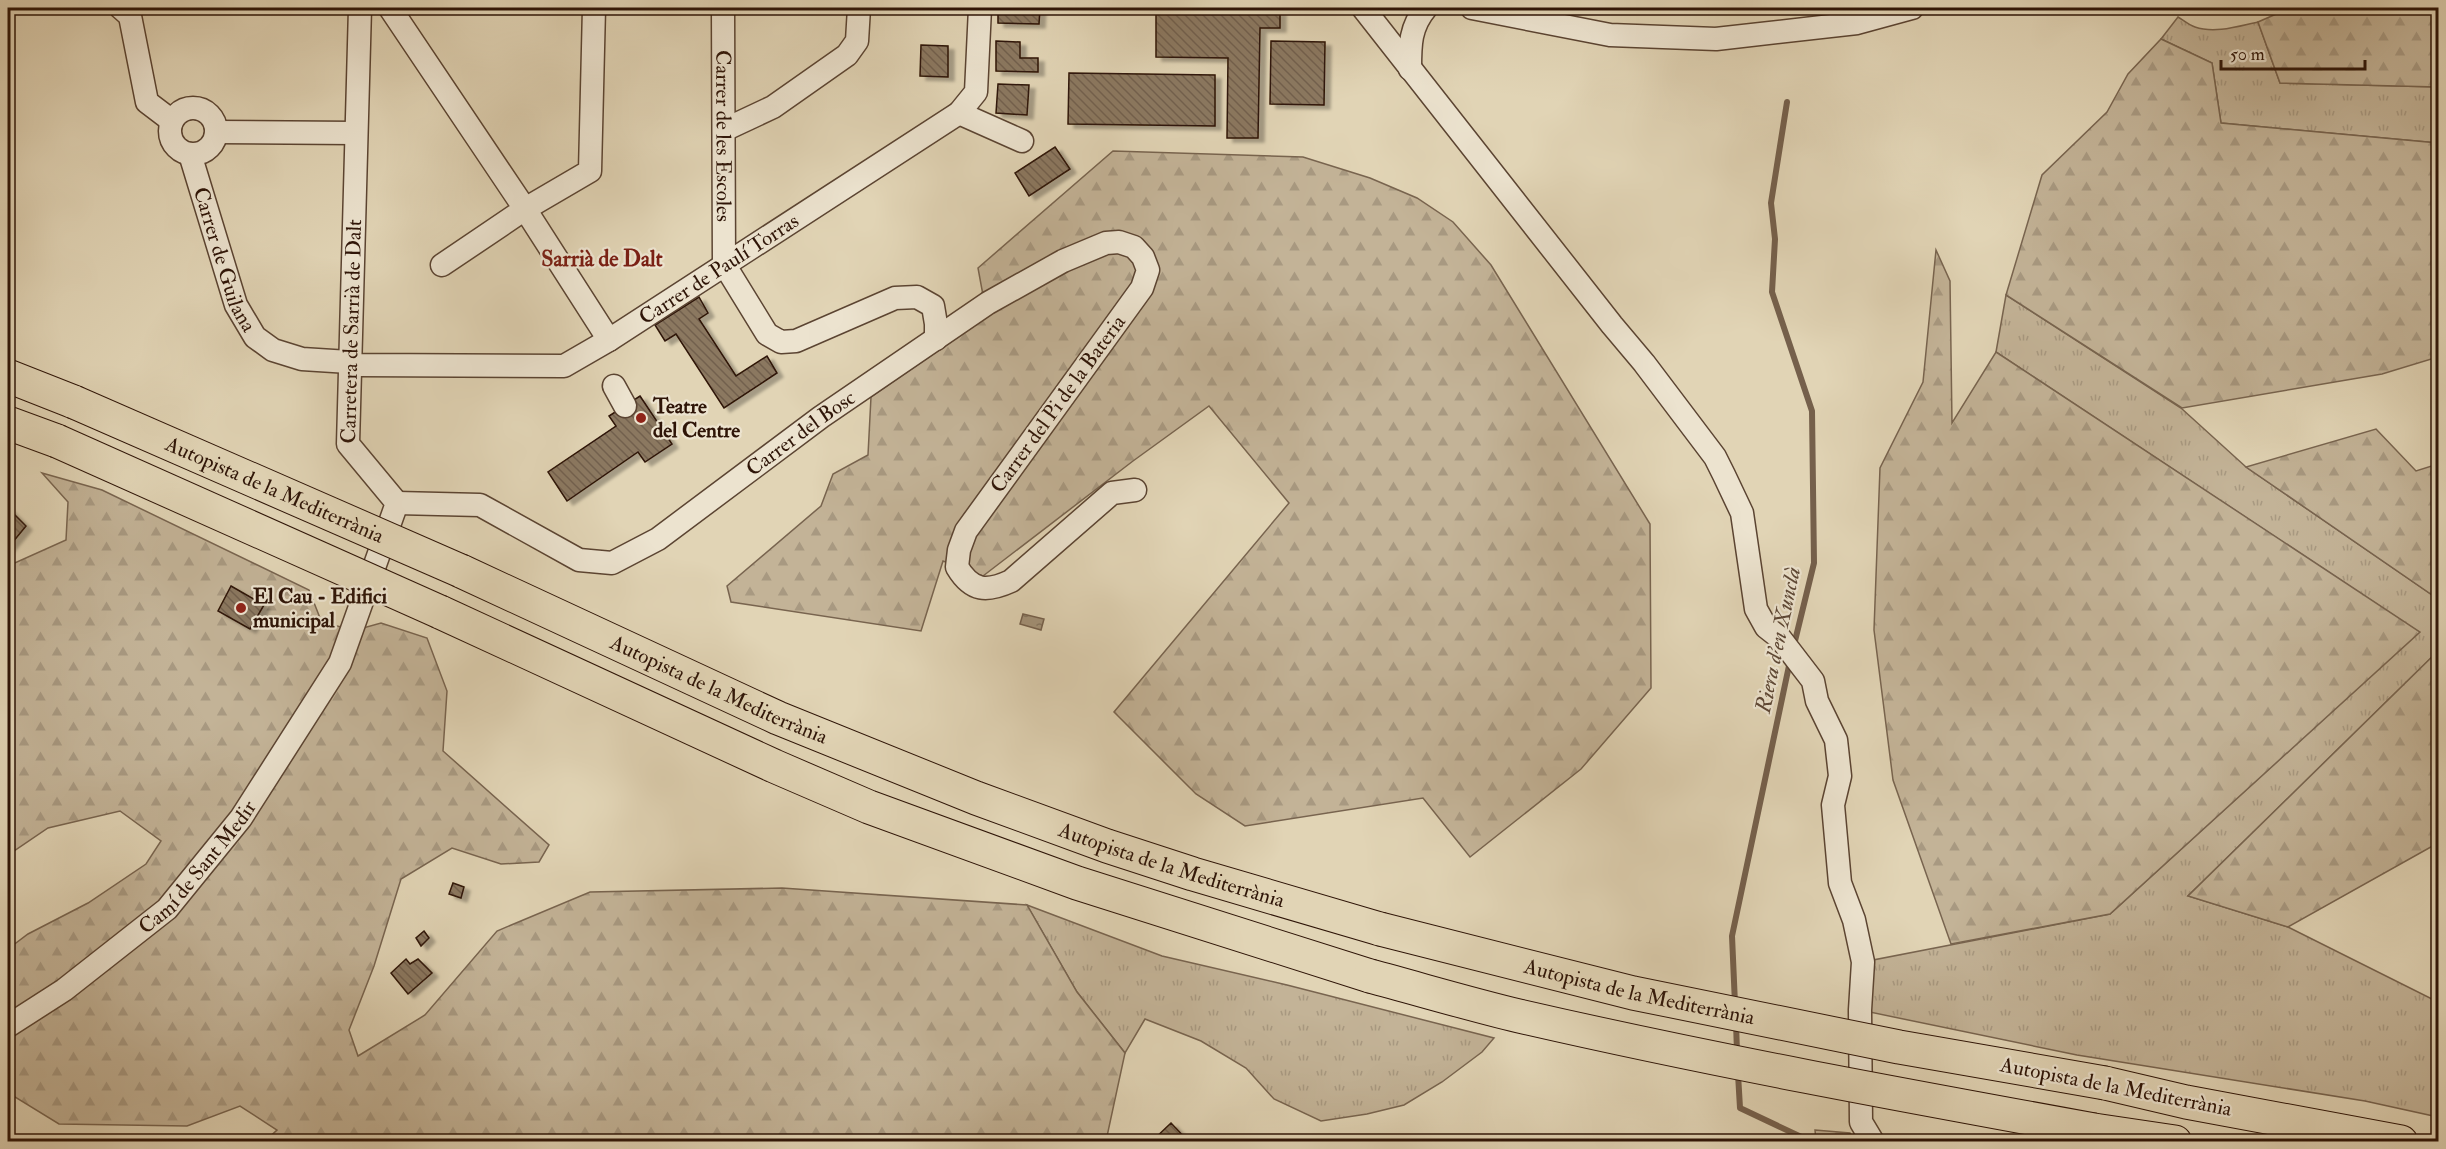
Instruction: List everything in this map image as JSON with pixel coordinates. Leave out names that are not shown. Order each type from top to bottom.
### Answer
[{"type":"highway","name":"Autopista de la Mediterrània","points":[[8,376],[74,402],[461,571],[778,718],[975,798],[1107,846],[1193,874],[1380,929],[1632,993],[1899,1047],[2105,1083],[2186,1102],[2402,1142]]},
{"type":"highway","name":"Autopista de la Mediterrània","points":[[8,423],[57,441],[869,807],[1077,884],[1370,976],[1516,1015],[1647,1045],[1870,1089],[2094,1130],[2175,1142]]},
{"type":"street","points":[[121,8],[130,15],[147,102],[172,121]]},
{"type":"street","name":"Carretera de Sarrià de Dalt","points":[[360,8],[348,444],[397,503]]},
{"type":"street","points":[[390,8],[525,209],[609,340]]},
{"type":"street","points":[[442,265],[525,209],[590,171],[594,8]]},
{"type":"street","name":"Carrer de les Escoles","points":[[723,8],[724,264]]},
{"type":"street","points":[[724,130],[773,107],[847,55],[857,41],[859,8]]},
{"type":"street","name":"Carrer de Paulí Torras","points":[[349,362],[359,365],[564,366],[609,340],[959,113],[976,92],[980,8]]},
{"type":"street","points":[[1363,8],[1644,363],[1714,457],[1739,504],[1756,609],[1766,627],[1780,638],[1813,681],[1817,701],[1836,740],[1840,776],[1833,805],[1840,883],[1854,920],[1863,962],[1860,1010],[1861,1122],[1873,1142]]},
{"type":"street","points":[[1410,69],[1410,36],[1425,8]]},
{"type":"street","points":[[1472,8],[1610,35],[1716,39],[1857,23],[1912,8]]},
{"type":"street","points":[[199,108],[212,117],[217,132],[213,144],[203,153],[190,154],[177,148],[170,135],[172,121],[184,110],[199,108]]},
{"type":"street","points":[[959,113],[1022,141]]},
{"type":"street","points":[[217,132],[356,133]]},
{"type":"street","name":"Carrer de Guilana","points":[[190,154],[236,305],[255,337],[273,350],[302,359],[349,362]]},
{"type":"street","name":"Carrer del Pi de la Bateria","points":[[936,339],[988,303],[1086,249],[1119,242],[1134,247],[1143,257],[1148,270],[1142,288],[966,531],[959,550],[957,567],[971,585],[984,588],[997,587],[1011,581],[1112,493],[1135,490]]},
{"type":"street","points":[[724,264],[766,334],[781,342],[796,341],[895,298],[917,297],[933,306],[936,339]]},
{"type":"street","name":"Carrer del Bosc","points":[[397,503],[480,505],[579,560],[612,563],[658,539],[821,417],[936,339]]},
{"type":"street","points":[[614,386],[625,406]]},
{"type":"street","name":"Camí de Sant Medir","points":[[8,1026],[64,990],[167,909],[240,818],[340,663],[397,503]]},
{"type":"green space","points":[[2290,8],[2438,8],[2438,87],[2280,83],[2258,22]]},
{"type":"green space","points":[[2178,17],[2195,27],[2211,30],[2258,22],[2280,83],[2438,87],[2438,143],[2221,123],[2212,63],[2161,39]]},
{"type":"green space","points":[[2161,39],[2212,63],[2221,123],[2438,143],[2438,357],[2382,374],[2182,408],[2006,295],[2042,175],[2107,112],[2128,74]]},
{"type":"green space","points":[[1113,151],[1303,157],[1370,178],[1417,198],[1453,222],[1491,265],[1650,524],[1651,688],[1581,769],[1470,857],[1423,798],[1245,826],[1196,794],[1114,712],[1289,503],[1209,406],[983,576],[943,561],[921,631],[731,602],[727,586],[821,506],[833,474],[868,455],[871,397],[987,317],[978,268]]},
{"type":"green space","points":[[1936,250],[1950,281],[1952,423],[1996,352],[2420,632],[2110,914],[1951,944],[1893,780],[1874,630],[1880,468],[1923,382]]},
{"type":"green space","points":[[2006,295],[2181,408],[2246,467],[2438,599],[2438,651],[2188,896],[2288,927],[2438,1002],[2438,1117],[2365,1101],[2077,1055],[1860,1010],[1863,962],[2110,914],[2419,632],[1996,352]]},
{"type":"green space","points":[[2376,429],[2416,471],[2438,464],[2438,599],[2246,467]]},
{"type":"green space","points":[[42,473],[102,490],[309,590],[322,623],[356,630],[381,623],[427,638],[447,691],[443,751],[549,845],[539,862],[501,864],[452,848],[401,879],[374,966],[349,1030],[358,1056],[425,1015],[497,931],[590,892],[782,888],[1027,905],[1077,992],[1125,1053],[1106,1141],[264,1142],[277,1130],[240,1106],[187,1126],[59,1124],[10,1094],[8,1092],[8,949],[28,934],[88,903],[146,864],[161,841],[120,811],[48,828],[8,855],[8,566],[66,540],[68,502]]},
{"type":"green space","points":[[2438,651],[2438,843],[2288,927],[2188,896]]},
{"type":"green space","points":[[1027,905],[1162,956],[1287,985],[1494,1038],[1482,1052],[1442,1082],[1404,1105],[1367,1114],[1321,1121],[1274,1099],[1246,1068],[1201,1041],[1145,1019],[1125,1053],[1077,992]]},
{"type":"green space","points":[[1815,1130],[1850,1133],[1856,1141],[1816,1141]]},
{"type":"water","points":[[1023,614],[1044,619],[1041,630],[1020,624]]},
{"type":"building","points":[[998,8],[1040,8],[1039,24],[998,23]]},
{"type":"building","points":[[1156,9],[1280,11],[1280,28],[1260,28],[1258,138],[1227,138],[1228,58],[1156,57]]},
{"type":"building","points":[[996,41],[1020,42],[1020,58],[1038,58],[1038,72],[996,71]]},
{"type":"building","points":[[1271,41],[1325,42],[1324,105],[1270,104]]},
{"type":"building","points":[[921,45],[948,46],[948,77],[920,76]]},
{"type":"building","points":[[1069,73],[1215,75],[1215,126],[1068,124]]},
{"type":"building","points":[[998,84],[1029,85],[1027,115],[996,113]]},
{"type":"building","points":[[1055,147],[1070,169],[1029,196],[1015,173]]},
{"type":"building","points":[[699,297],[708,313],[699,319],[736,376],[767,356],[777,373],[724,408],[676,334],[665,341],[655,325]]},
{"type":"building","points":[[640,396],[672,444],[645,462],[638,452],[567,501],[548,472],[616,426],[609,416]]},
{"type":"building","points":[[8,508],[26,526],[8,548]]},
{"type":"building","name":"El Cau - Edifici municipal","points":[[231,586],[264,605],[250,629],[218,611]]},
{"type":"building","points":[[453,883],[464,887],[461,898],[449,894]]},
{"type":"building","points":[[424,931],[429,938],[421,946],[416,938]]},
{"type":"building","points":[[406,959],[410,964],[418,959],[432,973],[408,994],[391,973]]},
{"type":"building","points":[[1171,1123],[1189,1142],[1151,1142]]},
{"type":"waterway","name":"Riera d'en Xunclà","points":[[1787,102],[1771,203],[1775,239],[1772,292],[1812,411],[1814,563],[1794,645]]},
{"type":"waterway","name":"Riera d'en Xunclà","points":[[1735,1004],[1732,936],[1790,661]]},
{"type":"waterway","name":"Riera d'en Xunclà","points":[[1736,1023],[1737,1052]]},
{"type":"waterway","name":"Riera d'en Xunclà","points":[[1738,1074],[1740,1108],[1812,1142]]},
{"type":"place","name":"Teatre del Centre","points":[[641,418]]},
{"type":"place","name":"El Cau - Edifici municipal","points":[[241,608]]},
{"type":"district","name":"Sarrià de Dalt","points":[[602,259]]}]
